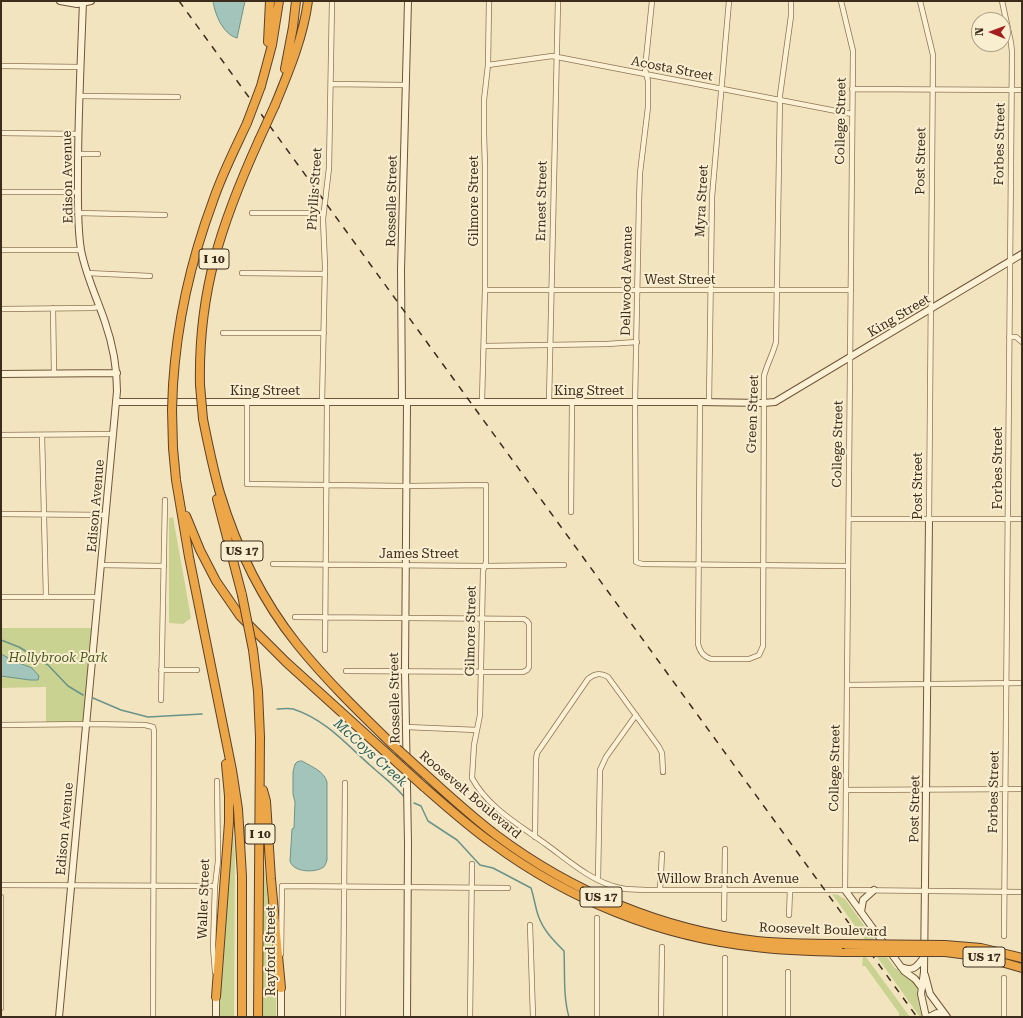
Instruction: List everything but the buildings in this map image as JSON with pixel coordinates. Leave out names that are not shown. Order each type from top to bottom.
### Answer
[{"type":"highway","points":[[261,86],[266,64],[270,1]]},
{"type":"highway","name":"I 10","points":[[242,1017],[241,838],[236,790],[189,556],[173,453],[172,410],[175,356],[189,279],[199,240],[220,183],[247,123],[261,86],[272,45],[278,1]]},
{"type":"highway","points":[[275,105],[290,46],[296,1]]},
{"type":"highway","name":"I 10","points":[[258,1017],[260,774],[258,691],[253,650],[242,595],[211,475],[203,419],[200,385],[200,354],[203,316],[212,266],[231,206],[275,105],[297,49],[308,1]]},
{"type":"highway","name":"Roosevelt Boulevard","points":[[203,419],[212,462],[226,510],[240,546],[265,597],[296,643],[316,667],[392,745],[476,819],[513,848],[552,873],[610,902],[671,923],[734,937],[844,948]]},
{"type":"highway","name":"Roosevelt Boulevard","points":[[180,499],[200,550],[216,581],[240,616],[286,662],[424,787],[473,829],[528,868],[588,900],[628,917],[669,930],[734,944],[794,951],[844,948],[981,948],[1022,958]]},
{"type":"highway","points":[[216,997],[229,822],[228,778],[221,715]]},
{"type":"highway","points":[[260,774],[266,801],[271,879],[281,988]]},
{"type":"highway","name":"Roosevelt Boulevard","points":[[945,949],[984,957],[1022,968]]},
{"type":"main road","points":[[60,1],[72,3],[91,1]]},
{"type":"main road","name":"Rosselle Street","points":[[407,1017],[408,844],[405,618],[407,486],[401,270],[408,1]]},
{"type":"main road","name":"Edison Avenue","points":[[59,1017],[114,434],[117,373],[111,340],[87,274],[81,250],[78,192],[78,134],[83,2]]},
{"type":"main road","name":"King Street","points":[[116,402],[776,402],[1022,254]]},
{"type":"main road","points":[[1,374],[117,373]]},
{"type":"main road","name":"Post Street","points":[[927,1017],[922,1002],[922,988],[924,972],[929,520]]},
{"type":"main road","points":[[845,890],[901,967],[906,973],[916,980],[922,988]]},
{"type":"main road","points":[[861,912],[863,900],[874,890]]},
{"type":"main road","points":[[901,967],[908,970],[913,969],[917,967],[924,957]]},
{"type":"main road","name":"Post Street","points":[[924,972],[931,997],[946,1016]]},
{"type":"main road","name":"Rayford Street","points":[[281,988],[281,1017]]},
{"type":"main road","name":"Waller Street","points":[[216,997],[216,1017]]},
{"type":"main road","points":[[927,1017],[937,1013],[946,1016]]},
{"type":"street","name":"Phyllis Street","points":[[325,650],[327,485],[323,213],[328,176],[332,1]]},
{"type":"street","name":"Gilmore Street","points":[[482,402],[485,290],[484,100],[488,65],[489,1]]},
{"type":"street","name":"Ernest Street","points":[[549,402],[558,1]]},
{"type":"street","name":"Dellwood Avenue","points":[[652,1],[646,69],[648,81],[648,106],[640,173],[639,195],[635,402],[636,562],[642,564],[699,565]]},
{"type":"street","name":"Myra Street","points":[[709,402],[712,197],[729,1]]},
{"type":"street","name":"Green Street","points":[[699,565],[699,649],[706,657],[711,659],[749,659],[755,657],[763,646],[764,376],[776,342],[780,101],[792,1]]},
{"type":"street","name":"College Street","points":[[841,1],[853,51],[845,890]]},
{"type":"street","name":"Post Street","points":[[920,1],[933,55],[929,520]]},
{"type":"street","name":"Forbes Street","points":[[1002,1],[1012,43],[1004,936]]},
{"type":"street","name":"Acosta Street","points":[[488,65],[552,56],[852,114]]},
{"type":"street","points":[[1,66],[81,67]]},
{"type":"street","points":[[331,84],[406,85]]},
{"type":"street","points":[[852,89],[1022,90]]},
{"type":"street","points":[[80,96],[178,97]]},
{"type":"street","points":[[1,133],[78,134]]},
{"type":"street","points":[[78,154],[98,154]]},
{"type":"street","points":[[1,192],[78,192]]},
{"type":"street","points":[[79,213],[166,215]]},
{"type":"street","points":[[252,213],[323,213]]},
{"type":"street","points":[[1,250],[81,250]]},
{"type":"street","points":[[242,273],[325,274]]},
{"type":"street","points":[[87,274],[150,276]]},
{"type":"street","name":"West Street","points":[[485,290],[851,290]]},
{"type":"street","points":[[1,309],[99,307]]},
{"type":"street","points":[[53,308],[54,374]]},
{"type":"street","points":[[222,333],[324,333]]},
{"type":"street","points":[[1009,337],[1016,337],[1022,342]]},
{"type":"street","points":[[484,346],[637,342]]},
{"type":"street","points":[[247,402],[247,484],[407,486]]},
{"type":"street","points":[[571,512],[572,402]]},
{"type":"street","points":[[700,402],[699,565],[848,566]]},
{"type":"street","points":[[1,435],[114,434]]},
{"type":"street","points":[[42,435],[46,597]]},
{"type":"street","name":"Gilmore Street","points":[[407,486],[486,485],[486,562],[483,572],[480,715],[474,745],[472,778]]},
{"type":"street","points":[[161,700],[165,500]]},
{"type":"street","points":[[1,514],[106,515]]},
{"type":"street","points":[[848,519],[1022,519]]},
{"type":"street","name":"James Street","points":[[273,564],[485,566],[564,565]]},
{"type":"street","points":[[101,565],[164,566]]},
{"type":"street","points":[[1,597],[98,597]]},
{"type":"street","points":[[296,617],[524,619],[527,620],[529,624],[528,667],[523,672],[346,671]]},
{"type":"street","points":[[161,670],[197,670]]},
{"type":"street","points":[[535,836],[537,753],[588,679],[593,675],[598,674],[608,677],[659,746],[663,759],[663,772]]},
{"type":"street","points":[[847,685],[1022,683]]},
{"type":"street","points":[[598,879],[600,770],[606,757],[636,715]]},
{"type":"street","points":[[1,725],[145,725],[152,728],[154,731],[153,1017]]},
{"type":"street","points":[[406,727],[477,730]]},
{"type":"street","name":"Willow Branch Avenue","points":[[472,778],[497,809],[581,870],[620,888],[660,890],[1022,892]]},
{"type":"street","name":"Waller Street","points":[[216,997],[213,946],[215,886],[218,860],[217,782]]},
{"type":"street","points":[[343,1017],[344,783]]},
{"type":"street","points":[[846,790],[1022,789]]},
{"type":"street","points":[[724,850],[724,920]]},
{"type":"street","points":[[660,890],[662,854]]},
{"type":"street","points":[[470,1017],[472,864]]},
{"type":"street","points":[[1,885],[215,886]]},
{"type":"street","name":"Rayford Street","points":[[281,988],[282,886],[344,887]]},
{"type":"street","points":[[344,887],[508,888]]},
{"type":"street","points":[[789,915],[790,890]]},
{"type":"street","points":[[1,897],[1,1008]]},
{"type":"street","points":[[597,1017],[598,918]]},
{"type":"street","points":[[530,925],[533,1017]]},
{"type":"street","points":[[661,1017],[662,947]]},
{"type":"street","points":[[724,1017],[725,958]]},
{"type":"street","points":[[788,972],[788,1017]]},
{"type":"street","points":[[1004,978],[1004,1017]]},
{"type":"green space","points":[[173,517],[191,618],[183,624],[169,623],[169,518]]},
{"type":"green space","name":"Hollybrook Park","points":[[1,628],[92,628],[83,723],[46,723],[46,687],[1,688]]},
{"type":"green space","points":[[231,807],[235,855],[234,1017],[220,1017],[220,975]]},
{"type":"green space","points":[[262,847],[276,976],[276,1017],[261,1017]]},
{"type":"green space","points":[[832,894],[839,895],[845,899],[894,967],[917,986],[918,1001],[922,1017],[920,1017]]},
{"type":"green space","points":[[863,957],[866,957],[910,1017],[899,1017],[899,1013],[865,966],[862,966]]},
{"type":"water","points":[[213,1],[245,1],[237,38],[232,36],[220,23]]},
{"type":"water","points":[[1,654],[32,668],[39,676],[38,680],[1,676]]},
{"type":"water","points":[[302,761],[320,772],[327,782],[327,860],[323,867],[314,871],[299,869],[292,865],[290,861],[295,802],[293,794],[293,772],[295,764]]},
{"type":"waterway","name":"McCoys Creek","points":[[1,640],[19,647],[48,665],[68,686],[83,695]]},
{"type":"waterway","name":"McCoys Creek","points":[[93,698],[121,710],[148,717],[202,714]]},
{"type":"waterway","name":"McCoys Creek","points":[[277,709],[293,709],[305,713],[315,719],[335,733],[393,785],[405,798]]},
{"type":"waterway","name":"McCoys Creek","points":[[414,803],[421,806],[428,821],[457,840],[480,865],[493,868],[531,888],[538,915],[543,925],[552,939],[564,951],[565,993],[569,1017]]},
{"type":"railway","points":[[179,1],[917,1017]]}]
